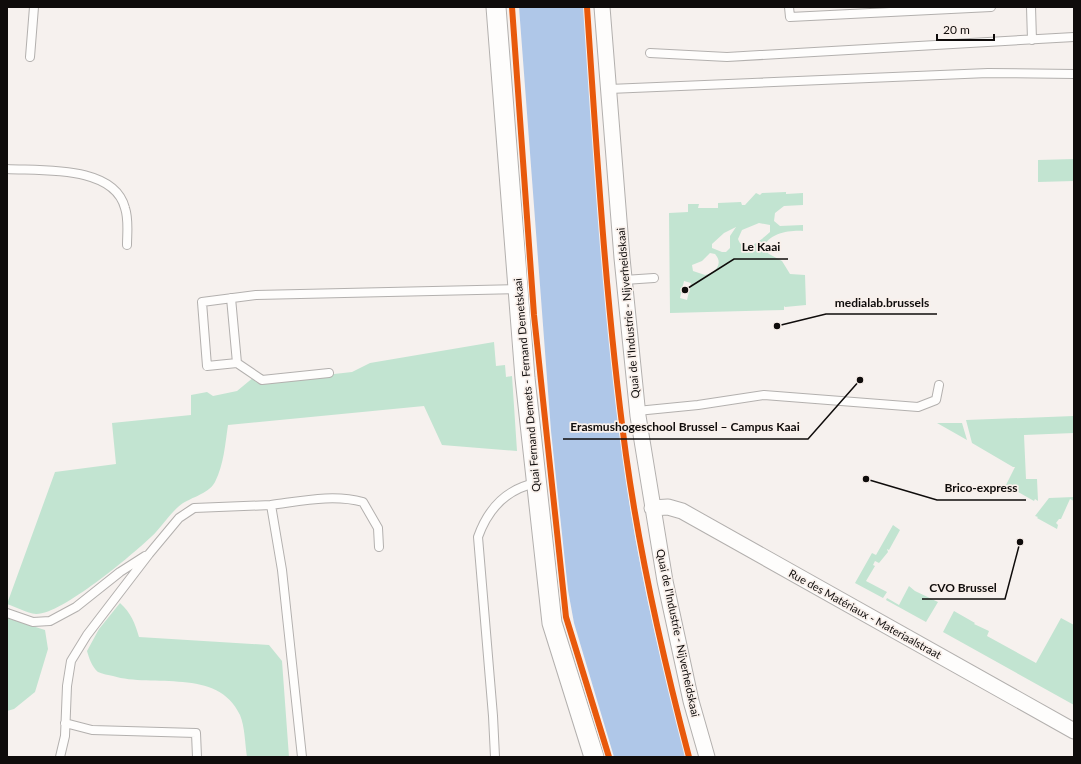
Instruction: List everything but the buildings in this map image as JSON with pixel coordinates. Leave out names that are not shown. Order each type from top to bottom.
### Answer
[{"type":"street","name":"Quai Fernand Demets - Fernand Demetskaai","points":[[496,7],[518,289],[536,483],[552,622],[594,757]]},
{"type":"street","name":"Quai de l'Industrie - Nijverheidskaai","points":[[602,7],[624,280],[637,411],[665,582],[691,701],[707,757]]},
{"type":"street","name":"Rue des Matériaux - Materiaalstraat","points":[[652,508],[668,507],[682,511],[1074,731]]},
{"type":"lane","points":[[30,57],[34,7]]},
{"type":"lane","points":[[790,7],[790,17],[991,7]]},
{"type":"lane","points":[[1031,7],[1032,40]]},
{"type":"lane","points":[[650,53],[727,56],[1074,37]]},
{"type":"lane","points":[[609,89],[988,73],[1074,74]]},
{"type":"lane","points":[[7,169],[87,176],[100,179],[109,184],[119,195],[125,206],[127,219],[127,245]]},
{"type":"lane","points":[[624,280],[654,278]]},
{"type":"lane","points":[[329,373],[262,380],[237,362],[207,366],[202,302],[256,295],[518,289]]},
{"type":"lane","points":[[231,298],[237,362]]},
{"type":"lane","points":[[637,411],[698,406],[764,395],[918,407],[936,400],[939,385]]},
{"type":"lane","points":[[495,757],[493,708],[478,537],[489,513],[501,499],[523,486],[536,483]]},
{"type":"lane","points":[[60,757],[66,736],[65,723],[67,686],[71,661],[87,635],[149,554],[179,518],[194,508],[271,505],[326,498],[350,498],[363,502],[378,528],[379,547]]},
{"type":"lane","points":[[271,505],[282,570],[302,757]]},
{"type":"lane","points":[[7,613],[33,622],[50,621],[76,607],[120,572],[149,554]]},
{"type":"lane","points":[[65,723],[92,730],[196,733],[197,757]]},
{"type":"green space","points":[[1074,159],[1074,181],[1038,182],[1038,160]]},
{"type":"green space","points":[[756,193],[760,195],[762,193],[803,193],[803,205],[784,206],[775,213],[774,221],[780,226],[803,225],[803,231],[786,232],[774,236],[769,239],[764,249],[769,254],[782,261],[790,274],[805,275],[806,305],[784,306],[784,310],[670,313],[669,213],[688,212],[688,204],[699,204],[698,208],[718,208],[718,203],[741,202],[742,205],[745,205]],"holes":[[[759,223],[770,225],[770,232],[758,242],[749,246],[744,246],[738,239],[742,230]],[[736,227],[730,236],[730,248],[726,252],[712,248],[712,244],[724,233]],[[710,253],[715,254],[719,261],[717,268],[705,275],[693,271],[692,265],[702,261]],[[684,281],[691,283],[687,300],[680,298]]]},
{"type":"green space","points":[[494,342],[496,366],[505,365],[506,377],[512,376],[517,451],[442,445],[424,406],[228,425],[222,461],[218,475],[212,486],[208,490],[178,507],[151,537],[113,570],[78,595],[47,612],[36,614],[7,604],[55,472],[116,464],[112,423],[191,415],[191,395],[207,392],[213,396],[237,391],[254,377],[263,382],[352,372],[370,363]]},
{"type":"green space","points":[[1074,416],[1074,433],[1024,435],[1026,479],[1037,479],[1038,501],[1035,499],[1034,501],[1013,489],[1013,487],[1011,489],[1006,485],[1015,467],[972,443],[966,420]]},
{"type":"green space","points":[[937,423],[962,423],[967,440]]},
{"type":"green space","points":[[1074,497],[1074,501],[1070,499],[1061,519],[1059,519],[1056,523],[1058,525],[1057,529],[1035,516],[1049,498]]},
{"type":"green space","points":[[893,525],[900,530],[889,550],[887,549],[888,552],[879,563],[875,561],[873,565],[875,566],[866,581],[887,592],[883,598],[855,583],[872,553],[876,555]]},
{"type":"green space","points":[[909,586],[915,591],[938,602],[926,622],[886,600],[887,598],[899,605]]},
{"type":"green space","points":[[120,603],[132,618],[139,637],[269,645],[282,661],[289,757],[247,757],[244,730],[240,715],[230,700],[216,690],[183,682],[129,679],[98,672],[92,665],[87,651],[99,629]]},
{"type":"green space","points":[[954,611],[975,623],[974,624],[989,631],[987,636],[1036,663],[1061,618],[1074,625],[1074,705],[943,632]]},
{"type":"green space","points":[[7,618],[45,630],[48,649],[35,692],[14,709],[7,711]]},
{"type":"water","points":[[519,7],[585,7],[602,250],[612,372],[619,433],[639,560],[661,659],[686,757],[614,757],[574,623],[568,590],[551,431]]},
{"type":"cycle path","points":[[512,7],[534,315],[566,617],[609,757]]},
{"type":"cycle path","points":[[587,7],[598,175],[613,344],[626,455],[645,569],[670,682],[689,757]]},
{"type":"place","name":"Le Kaai","points":[[685,290]]},
{"type":"place","name":"medialab.brussels","points":[[777,326]]},
{"type":"place","name":"Erasmushogeschool Brussel – Campus Kaai","points":[[860,380]]},
{"type":"place","name":"Brico-express","points":[[866,479]]},
{"type":"place","name":"CVO Brussel","points":[[1020,542]]}]
